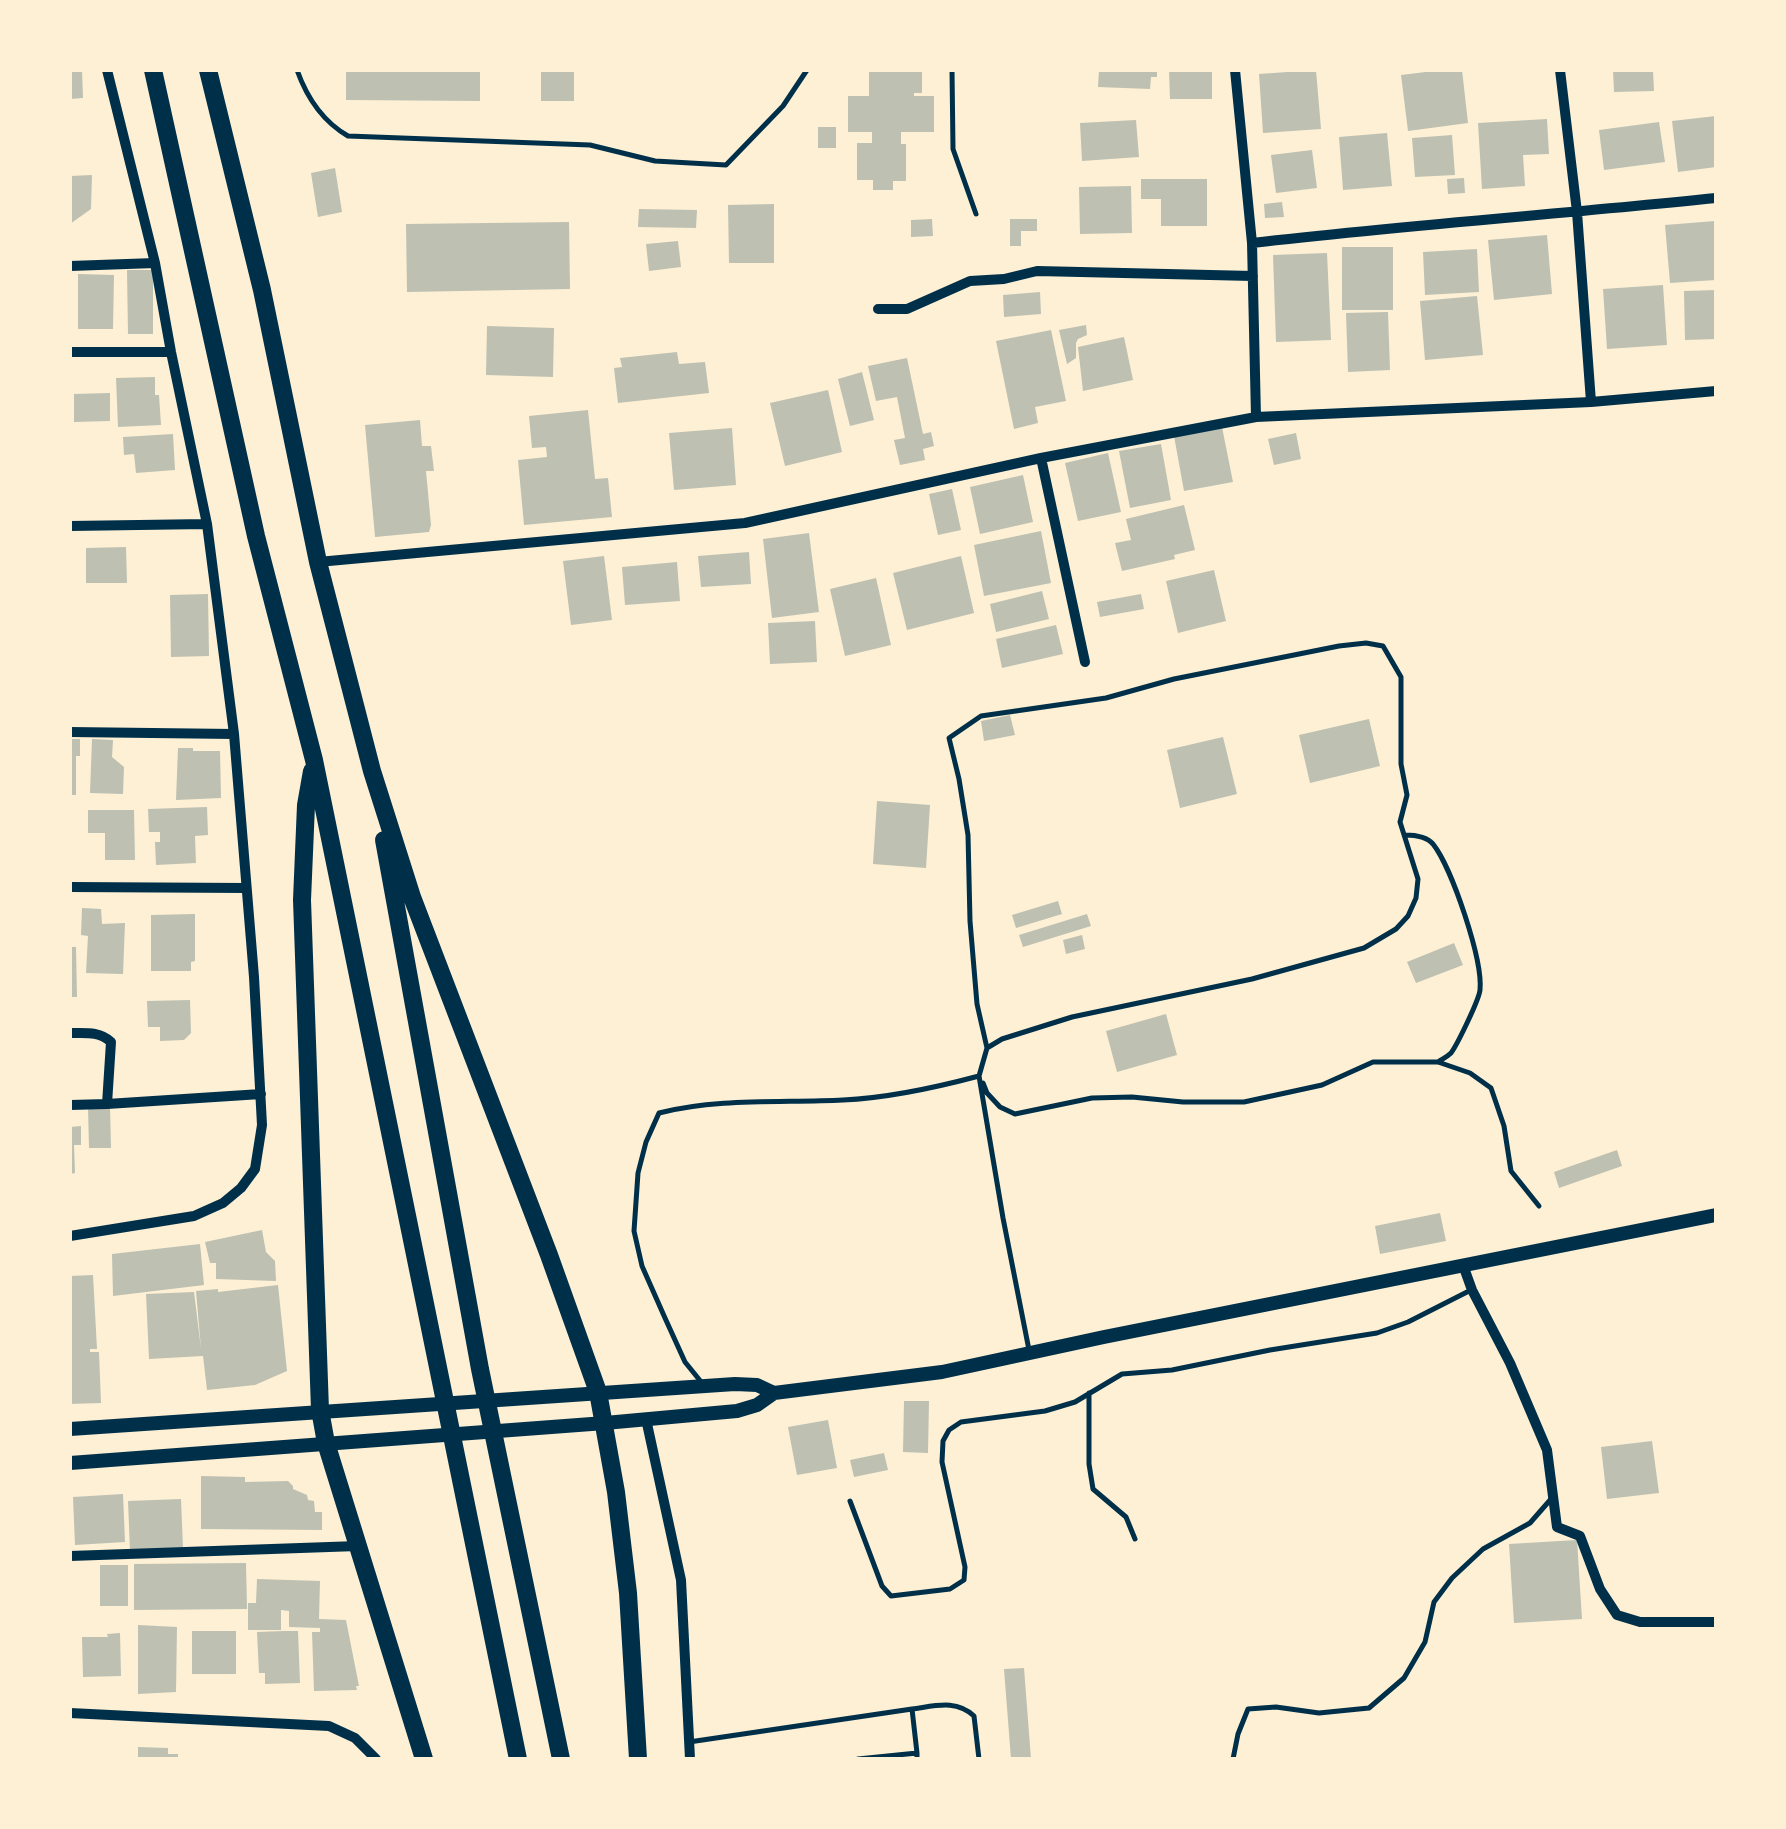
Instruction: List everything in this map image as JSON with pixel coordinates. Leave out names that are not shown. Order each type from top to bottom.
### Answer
[{"type":"highway","points":[[154,70],[256,536],[314,760],[518,1759]]},
{"type":"highway","points":[[208,70],[262,290],[318,562],[372,771],[412,897],[598,1392],[616,1492],[628,1594],[638,1759]]},
{"type":"highway","points":[[314,760],[305,820],[302,900],[320,1410],[326,1443],[424,1759]]},
{"type":"highway","points":[[372,771],[480,1369],[561,1759]]},
{"type":"street","points":[[70,1236],[194,1216],[223,1203],[241,1188],[254,1168],[262,1125],[234,734],[207,524],[155,263],[107,70]]},
{"type":"street","points":[[1235,70],[1252,242],[1256,417]]},
{"type":"street","points":[[1560,70],[1577,212],[1591,402]]},
{"type":"street","points":[[1252,242],[1716,198]]},
{"type":"street","points":[[70,266],[155,263]]},
{"type":"street","points":[[878,310],[907,309],[970,282],[1037,271],[1253,276]]},
{"type":"street","points":[[70,352],[171,352]]},
{"type":"street","points":[[318,562],[745,523],[1041,458],[1256,417],[1591,402],[1716,390]]},
{"type":"street","points":[[1041,458],[1085,662]]},
{"type":"street","points":[[70,526],[207,524]]},
{"type":"street","points":[[70,732],[234,734]]},
{"type":"street","points":[[70,888],[246,888]]},
{"type":"street","points":[[70,1033],[98,1034],[110,1042],[107,1104]]},
{"type":"street","points":[[70,1105],[261,1094]]},
{"type":"street","points":[[70,1463],[737,1411],[757,1405],[774,1393],[942,1372],[1716,1215]]},
{"type":"street","points":[[1463,1265],[1546,1450],[1557,1528],[1580,1536],[1600,1588],[1617,1616],[1640,1622],[1716,1622]]},
{"type":"street","points":[[70,1429],[735,1384],[774,1393]]},
{"type":"street","points":[[646,1420],[681,1580],[690,1759]]},
{"type":"street","points":[[70,1556],[359,1546]]},
{"type":"street","points":[[70,1713],[329,1726],[355,1738],[376,1759]]},
{"type":"lane","points":[[297,70],[304,92],[330,126],[348,136],[590,145],[655,160],[726,166],[782,106],[807,70]]},
{"type":"lane","points":[[952,70],[953,150],[976,214]]},
{"type":"lane","points":[[987,1048],[1002,1039],[1072,1017],[1252,979],[1364,948],[1396,929],[1408,916],[1416,898],[1418,879],[1400,822],[1407,795],[1401,764],[1401,677],[1383,646],[1366,642],[1339,646],[1106,698],[981,716],[949,738],[968,834],[977,1004],[987,1048],[979,1076],[1030,1352]]},
{"type":"lane","points":[[1405,835],[1431,841],[1466,919],[1479,966],[1480,993],[1451,1053],[1438,1062]]},
{"type":"lane","points":[[979,1076],[1000,1107],[1015,1114],[1092,1098],[1244,1102],[1322,1085],[1373,1062],[1438,1062],[1470,1073],[1491,1088],[1504,1126],[1510,1171],[1538,1206]]},
{"type":"lane","points":[[704,1386],[685,1362],[665,1318],[642,1266],[634,1231],[638,1173],[658,1114],[685,1106],[889,1096],[979,1076]]},
{"type":"lane","points":[[850,1500],[882,1586],[890,1596],[950,1588],[964,1580],[964,1567],[942,1462],[943,1441],[949,1430],[961,1422],[1045,1411],[1076,1402],[1122,1374],[1172,1370],[1377,1333],[1472,1290]]},
{"type":"lane","points":[[1089,1393],[1088,1464],[1093,1489],[1126,1517],[1135,1539]]},
{"type":"lane","points":[[1234,1759],[1248,1709],[1276,1707],[1319,1713],[1370,1708],[1404,1678],[1426,1642],[1434,1602],[1452,1578],[1482,1549],[1530,1523],[1553,1496]]},
{"type":"lane","points":[[690,1742],[949,1704],[964,1706],[974,1716],[979,1759]]},
{"type":"lane","points":[[858,1759],[917,1756],[912,1710]]},
{"type":"building","points":[[70,70],[82,70],[83,98],[70,99]]},
{"type":"building","points":[[346,70],[480,70],[480,101],[346,100]]},
{"type":"building","points":[[541,70],[574,70],[574,101],[541,101]]},
{"type":"building","points":[[869,70],[922,70],[922,93],[914,96],[934,96],[934,132],[901,132],[901,144],[906,144],[906,181],[893,181],[893,190],[873,190],[873,180],[857,180],[857,143],[872,143],[872,132],[848,132],[848,96],[869,96]]},
{"type":"building","points":[[1099,70],[1157,70],[1157,77],[1151,77],[1150,89],[1098,87]]},
{"type":"building","points":[[1169,70],[1212,70],[1212,99],[1170,99]]},
{"type":"building","points":[[1316,70],[1321,129],[1263,133],[1259,74]]},
{"type":"building","points":[[1462,70],[1468,123],[1408,131],[1401,75]]},
{"type":"building","points":[[1613,70],[1653,70],[1654,91],[1614,92]]},
{"type":"building","points":[[1716,116],[1716,167],[1678,172],[1672,121]]},
{"type":"building","points":[[1547,119],[1549,154],[1523,155],[1525,186],[1482,189],[1478,123]]},
{"type":"building","points":[[1136,120],[1139,157],[1082,161],[1080,123]]},
{"type":"building","points":[[1659,122],[1665,162],[1604,170],[1599,130]]},
{"type":"building","points":[[818,127],[836,127],[836,148],[818,148]]},
{"type":"building","points":[[1387,133],[1392,186],[1343,190],[1339,137]]},
{"type":"building","points":[[1452,135],[1455,175],[1415,177],[1412,138]]},
{"type":"building","points":[[1312,150],[1317,188],[1276,193],[1271,155]]},
{"type":"building","points":[[335,168],[342,212],[318,217],[311,173]]},
{"type":"building","points":[[92,175],[91,209],[70,224],[70,176]]},
{"type":"building","points":[[1464,178],[1465,193],[1448,194],[1447,179]]},
{"type":"building","points":[[1141,179],[1207,179],[1207,226],[1161,226],[1161,199],[1141,199]]},
{"type":"building","points":[[1131,186],[1132,233],[1080,234],[1079,187]]},
{"type":"building","points":[[1282,202],[1284,217],[1265,218],[1264,204]]},
{"type":"building","points":[[774,204],[774,263],[729,263],[728,205]]},
{"type":"building","points":[[639,209],[697,210],[696,228],[638,227]]},
{"type":"building","points":[[932,219],[933,236],[911,237],[911,220]]},
{"type":"building","points":[[1010,219],[1037,219],[1037,231],[1021,231],[1021,246],[1010,246]]},
{"type":"building","points":[[1715,221],[1716,280],[1670,283],[1665,225]]},
{"type":"building","points":[[569,222],[570,289],[407,292],[406,224]]},
{"type":"building","points":[[1547,235],[1552,294],[1494,300],[1488,240]]},
{"type":"building","points":[[678,241],[681,267],[649,271],[646,244]]},
{"type":"building","points":[[1342,247],[1393,247],[1393,310],[1342,310]]},
{"type":"building","points":[[1477,249],[1479,292],[1425,295],[1423,252]]},
{"type":"building","points":[[1327,253],[1331,340],[1276,342],[1273,255]]},
{"type":"building","points":[[127,270],[153,270],[153,334],[128,334]]},
{"type":"building","points":[[78,274],[114,275],[113,329],[78,329]]},
{"type":"building","points":[[1663,285],[1667,345],[1607,349],[1603,289]]},
{"type":"building","points":[[1716,290],[1716,339],[1685,340],[1684,291]]},
{"type":"building","points":[[1040,292],[1041,314],[1004,317],[1003,295]]},
{"type":"building","points":[[1477,296],[1483,355],[1425,360],[1420,301]]},
{"type":"building","points":[[1388,312],[1390,370],[1348,372],[1346,313]]},
{"type":"building","points":[[1086,325],[1087,335],[1076,343],[1076,358],[1067,364],[1059,330]]},
{"type":"building","points":[[487,326],[554,328],[553,377],[486,375]]},
{"type":"building","points":[[1051,330],[1066,401],[1035,407],[1038,423],[1014,429],[996,341]]},
{"type":"building","points":[[1124,337],[1133,380],[1083,391],[1078,347]]},
{"type":"building","points":[[677,352],[679,364],[705,362],[709,393],[618,403],[614,368],[622,367],[620,358]]},
{"type":"building","points":[[907,358],[923,434],[931,432],[934,446],[923,449],[925,460],[900,465],[894,440],[905,438],[897,397],[876,401],[868,366]]},
{"type":"building","points":[[862,372],[874,420],[850,426],[838,379]]},
{"type":"building","points":[[155,377],[161,425],[118,427],[116,378]]},
{"type":"building","points":[[828,390],[842,452],[785,466],[770,403]]},
{"type":"building","points":[[110,393],[110,421],[74,422],[74,394]]},
{"type":"building","points":[[588,410],[595,479],[608,478],[612,517],[524,525],[518,460],[547,457],[546,447],[532,448],[529,416]]},
{"type":"building","points":[[420,420],[422,446],[431,446],[434,471],[426,471],[429,532],[375,537],[365,425]]},
{"type":"building","points":[[1222,427],[1233,482],[1184,491],[1174,436]]},
{"type":"building","points":[[732,428],[736,485],[674,490],[669,433]]},
{"type":"building","points":[[1296,433],[1301,459],[1274,465],[1268,439]]},
{"type":"building","points":[[173,434],[175,470],[136,473],[134,454],[124,455],[123,437]]},
{"type":"building","points":[[1161,444],[1171,500],[1130,508],[1119,451]]},
{"type":"building","points":[[1108,453],[1121,512],[1078,521],[1065,463]]},
{"type":"building","points":[[1023,475],[1033,522],[980,534],[970,487]]},
{"type":"building","points":[[952,489],[961,530],[938,535],[929,494]]},
{"type":"building","points":[[1184,505],[1195,550],[1174,555],[1175,559],[1122,571],[1115,543],[1131,540],[1126,519]]},
{"type":"building","points":[[1041,531],[1051,583],[984,596],[974,545]]},
{"type":"building","points":[[809,533],[819,612],[772,618],[763,539]]},
{"type":"building","points":[[126,547],[127,583],[86,583],[86,548]]},
{"type":"building","points":[[749,552],[751,584],[701,587],[698,556]]},
{"type":"building","points":[[604,556],[612,620],[571,625],[563,561]]},
{"type":"building","points":[[961,556],[974,613],[907,630],[893,573]]},
{"type":"building","points":[[677,562],[680,601],[625,605],[622,567]]},
{"type":"building","points":[[1214,570],[1226,621],[1178,633],[1166,581]]},
{"type":"building","points":[[876,578],[891,645],[845,656],[830,589]]},
{"type":"building","points":[[1042,591],[1049,619],[996,632],[990,604]]},
{"type":"building","points":[[208,594],[209,656],[171,657],[170,595]]},
{"type":"building","points":[[1141,594],[1144,609],[1100,617],[1097,602]]},
{"type":"building","points":[[815,621],[817,662],[770,664],[768,623]]},
{"type":"building","points":[[1056,625],[1063,654],[1002,668],[996,639]]},
{"type":"building","points":[[1010,715],[1015,735],[984,741],[981,721]]},
{"type":"building","points":[[1369,719],[1380,766],[1310,783],[1299,735]]},
{"type":"building","points":[[1223,737],[1237,794],[1180,808],[1167,750]]},
{"type":"building","points":[[72,739],[80,739],[76,795],[70,795]]},
{"type":"building","points":[[92,739],[113,740],[112,757],[124,767],[123,794],[90,793]]},
{"type":"building","points":[[178,748],[220,751],[221,798],[176,800]]},
{"type":"building","points":[[877,801],[930,805],[926,868],[873,864]]},
{"type":"building","points":[[207,807],[208,835],[195,836],[196,863],[156,865],[155,842],[160,842],[160,832],[149,832],[148,809]]},
{"type":"building","points":[[88,810],[134,810],[135,860],[105,860],[105,833],[88,833]]},
{"type":"building","points":[[1058,901],[1062,914],[1016,928],[1012,915]]},
{"type":"building","points":[[82,908],[101,909],[102,924],[125,923],[123,974],[86,973],[88,936],[81,935]]},
{"type":"building","points":[[195,914],[195,961],[191,962],[191,971],[151,971],[151,915]]},
{"type":"building","points":[[1087,914],[1091,926],[1023,947],[1019,935]]},
{"type":"building","points":[[1082,935],[1085,949],[1066,954],[1063,940]]},
{"type":"building","points":[[1454,943],[1463,965],[1416,983],[1407,962]]},
{"type":"building","points":[[70,947],[76,947],[77,997],[70,997]]},
{"type":"building","points":[[190,1000],[191,1033],[184,1040],[160,1041],[160,1027],[148,1027],[147,1001]]},
{"type":"building","points":[[1166,1014],[1177,1055],[1117,1072],[1106,1031]]},
{"type":"building","points":[[88,1107],[110,1107],[111,1148],[89,1148]]},
{"type":"building","points":[[81,1126],[81,1145],[74,1145],[75,1173],[70,1174],[70,1127]]},
{"type":"building","points":[[1617,1150],[1622,1166],[1559,1188],[1554,1172]]},
{"type":"building","points":[[1440,1213],[1446,1241],[1380,1254],[1375,1226]]},
{"type":"building","points":[[262,1230],[266,1252],[275,1261],[276,1281],[216,1279],[216,1263],[210,1263],[205,1242]]},
{"type":"building","points":[[200,1244],[204,1285],[113,1296],[112,1254]]},
{"type":"building","points":[[93,1275],[97,1349],[90,1352],[99,1352],[101,1403],[70,1404],[70,1276]]},
{"type":"building","points":[[278,1285],[287,1371],[255,1385],[207,1390],[203,1356],[149,1359],[146,1294],[194,1292],[201,1349],[196,1291]]},
{"type":"building","points":[[904,1401],[929,1401],[928,1453],[903,1452]]},
{"type":"building","points":[[828,1420],[837,1468],[797,1475],[788,1427]]},
{"type":"building","points":[[1652,1441],[1659,1493],[1607,1499],[1601,1447]]},
{"type":"building","points":[[884,1453],[888,1470],[854,1477],[850,1460]]},
{"type":"building","points":[[201,1476],[245,1477],[245,1482],[288,1481],[293,1489],[314,1501],[315,1512],[322,1512],[322,1530],[201,1529]]},
{"type":"building","points":[[123,1494],[125,1542],[75,1545],[73,1497]]},
{"type":"building","points":[[181,1499],[183,1548],[130,1551],[128,1501]]},
{"type":"building","points":[[1577,1540],[1582,1619],[1514,1623],[1509,1544]]},
{"type":"building","points":[[246,1563],[247,1609],[134,1610],[134,1564]]},
{"type":"building","points":[[100,1565],[128,1565],[128,1606],[100,1606]]},
{"type":"building","points":[[257,1579],[320,1581],[319,1619],[346,1620],[357,1690],[314,1691],[312,1632],[320,1632],[320,1628],[289,1627],[289,1611],[281,1610],[281,1630],[248,1630],[248,1603],[256,1603]]},
{"type":"building","points":[[138,1625],[177,1627],[176,1692],[138,1694]]},
{"type":"building","points":[[192,1631],[236,1631],[236,1674],[192,1674]]},
{"type":"building","points":[[298,1631],[300,1683],[265,1684],[265,1673],[259,1673],[257,1632]]},
{"type":"building","points":[[120,1633],[121,1676],[83,1677],[82,1637]]},
{"type":"building","points":[[1024,1668],[1031,1759],[1011,1759],[1004,1669]]},
{"type":"building","points":[[138,1747],[168,1748],[168,1754],[178,1754],[178,1759],[138,1759]]}]
